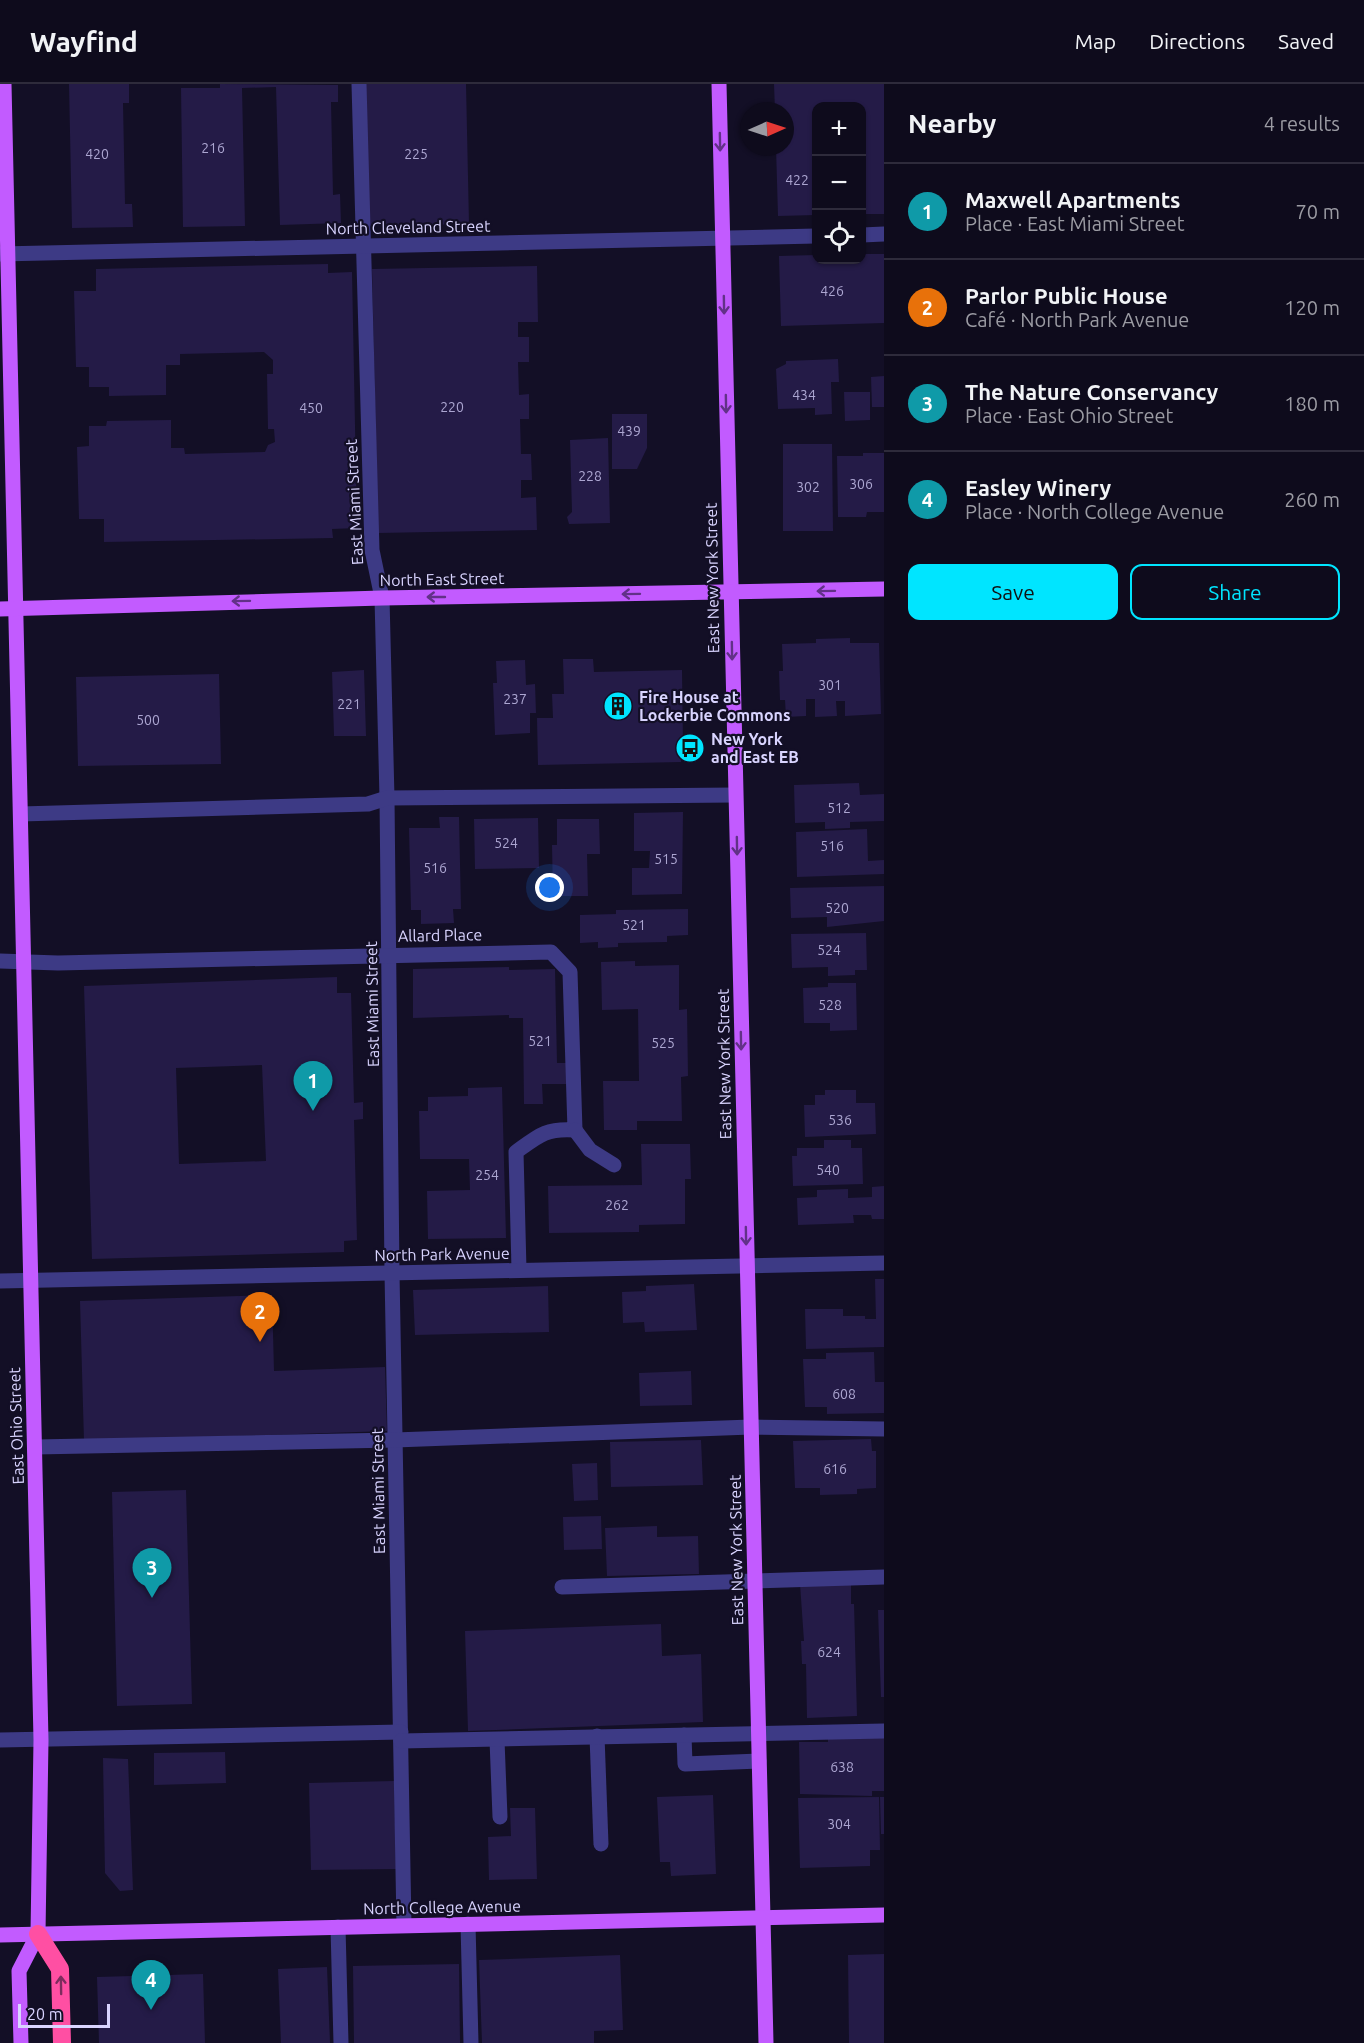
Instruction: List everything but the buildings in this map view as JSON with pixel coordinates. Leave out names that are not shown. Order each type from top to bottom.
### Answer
[{"type":"highway","points":[[38,1934],[60,1969],[62,2043]]},
{"type":"main road","name":"East Ohio Street","points":[[4,84],[4,254],[25,962],[41,1740],[38,1934],[20,1971],[21,2043]]},
{"type":"main road","name":"East New York Street","points":[[719,84],[766,2043]]},
{"type":"main road","name":"North East Street","points":[[0,609],[381,598],[884,589]]},
{"type":"main road","name":"North College Avenue","points":[[0,1935],[884,1915]]},
{"type":"street","name":"East Miami Street","points":[[359,84],[372,550],[381,598],[387,798],[392,1273],[404,1925]]},
{"type":"street","points":[[866,235],[884,234]]},
{"type":"street","name":"North Cleveland Street","points":[[4,254],[812,236]]},
{"type":"street","points":[[21,814],[368,804],[387,798],[735,795]]},
{"type":"street","name":"Allard Place","points":[[0,962],[551,952],[570,972],[575,1130]]},
{"type":"street","points":[[519,1270],[516,1152],[540,1134],[554,1128],[575,1130],[590,1150],[614,1165]]},
{"type":"street","name":"North Park Avenue","points":[[0,1281],[884,1263]]},
{"type":"street","points":[[35,1447],[395,1440],[751,1427],[884,1429]]},
{"type":"street","points":[[562,1587],[884,1577]]},
{"type":"street","points":[[0,1740],[401,1736],[496,1740],[758,1732],[884,1731]]},
{"type":"street","points":[[684,1735],[685,1764],[759,1761]]},
{"type":"street","points":[[597,1736],[600,1844]]},
{"type":"street","points":[[496,1740],[500,1817]]},
{"type":"street","points":[[468,1924],[471,2043]]},
{"type":"street","points":[[338,1927],[341,2043]]},
{"type":"place","name":"Fire House at Lockerbie Commons","points":[[618,706]]},
{"type":"place","name":"New York and East EB","points":[[690,748]]},
{"type":"place","name":"Maxwell Apartments","points":[[313,1111]]},
{"type":"place","name":"Parlor Public House","points":[[260,1342]]},
{"type":"place","name":"The Nature Conservancy","points":[[152,1598]]},
{"type":"place","name":"Easley Winery","points":[[151,2010]]}]
